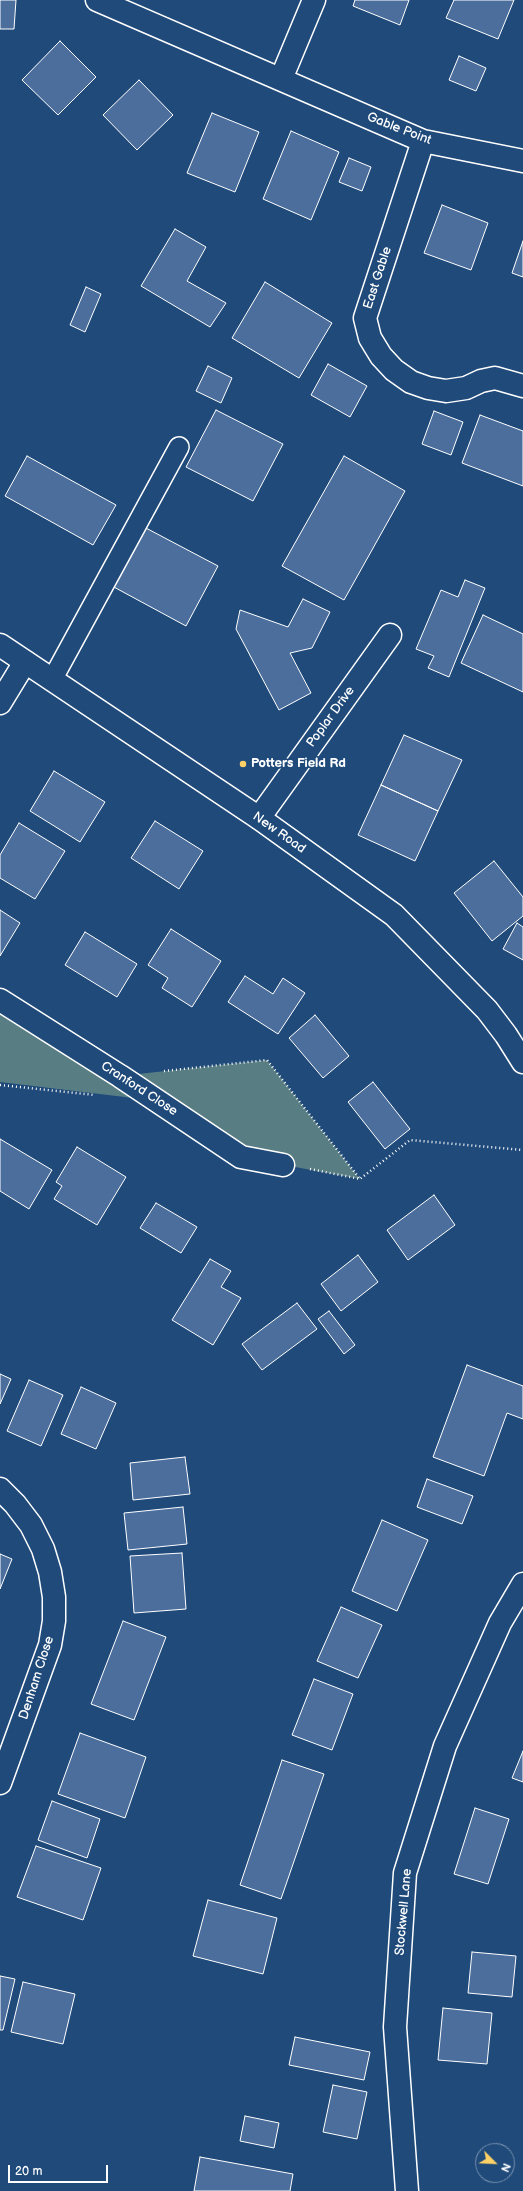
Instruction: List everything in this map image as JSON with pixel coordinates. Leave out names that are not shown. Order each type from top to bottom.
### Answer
[{"type":"street","name":"Gable Point","points":[[97,0],[423,141],[523,161]]},
{"type":"street","points":[[281,79],[314,0]]},
{"type":"street","name":"East Gable","points":[[423,141],[365,318],[370,338],[380,356],[394,370],[411,382],[428,388],[446,391],[466,388],[481,381],[495,378],[523,386]]},
{"type":"street","name":"Poplar Drive","points":[[258,818],[390,635]]},
{"type":"street","name":"New Road","points":[[0,644],[258,818],[394,915],[487,1010],[506,1035],[523,1062]]},
{"type":"street","points":[[0,703],[25,662]]},
{"type":"street","name":"Cranford Close","points":[[0,1000],[120,1076],[241,1157],[283,1165]]},
{"type":"street","name":"Denham Close","points":[[0,1489],[15,1504],[34,1531],[43,1549],[50,1572],[54,1597],[54,1621],[50,1645],[0,1784]]},
{"type":"street","name":"Stockwell Lane","points":[[407,2191],[394,2027],[405,1873],[445,1746],[500,1622],[523,1584]]},
{"type":"lane","points":[[52,680],[179,447]]},
{"type":"path","points":[[120,1076],[267,1060],[360,1179]]},
{"type":"path","points":[[0,1084],[97,1095]]},
{"type":"path","points":[[283,1165],[360,1179],[410,1140],[523,1150]]},
{"type":"green space","points":[[0,1000],[120,1076],[267,1060],[360,1179],[241,1157],[158,1101],[0,1082]]},
{"type":"building","points":[[0,0],[16,0],[14,29],[0,29]]},
{"type":"building","points":[[355,0],[409,0],[400,25],[353,6]]},
{"type":"building","points":[[454,0],[514,0],[498,39],[446,18]]},
{"type":"building","points":[[60,41],[96,77],[58,115],[22,80]]},
{"type":"building","points":[[459,56],[486,68],[476,91],[449,80]]},
{"type":"building","points":[[139,80],[173,115],[137,150],[103,115]]},
{"type":"building","points":[[212,113],[259,132],[235,192],[187,173]]},
{"type":"building","points":[[291,131],[339,152],[311,220],[263,199]]},
{"type":"building","points":[[349,158],[371,167],[362,191],[339,182]]},
{"type":"building","points":[[442,205],[488,223],[471,270],[424,253]]},
{"type":"building","points":[[175,229],[206,247],[187,281],[226,303],[210,327],[141,286]]},
{"type":"building","points":[[523,241],[523,277],[512,273]]},
{"type":"building","points":[[265,282],[332,323],[299,378],[232,338]]},
{"type":"building","points":[[86,287],[101,294],[85,332],[70,325]]},
{"type":"building","points":[[328,364],[367,386],[350,417],[311,395]]},
{"type":"building","points":[[208,366],[232,378],[221,403],[196,391]]},
{"type":"building","points":[[216,410],[283,444],[253,501],[186,467]]},
{"type":"building","points":[[434,411],[463,422],[451,455],[422,444]]},
{"type":"building","points":[[480,415],[523,431],[523,486],[462,463]]},
{"type":"building","points":[[27,456],[116,505],[93,545],[5,496]]},
{"type":"building","points":[[344,456],[405,491],[344,600],[282,566]]},
{"type":"building","points":[[144,527],[218,566],[186,626],[112,586]]},
{"type":"building","points":[[465,580],[485,588],[449,677],[428,668],[434,656],[416,649],[441,590],[458,597]]},
{"type":"building","points":[[303,599],[330,612],[312,648],[290,653],[311,693],[279,710],[236,629],[240,610],[288,627]]},
{"type":"building","points":[[483,615],[523,634],[523,692],[461,663]]},
{"type":"building","points":[[404,735],[462,760],[438,811],[381,785]]},
{"type":"building","points":[[54,771],[105,802],[80,842],[30,811]]},
{"type":"building","points":[[381,785],[438,811],[415,861],[358,835]]},
{"type":"building","points":[[155,821],[203,851],[179,889],[131,858]]},
{"type":"building","points":[[19,823],[65,851],[35,899],[0,878],[0,855]]},
{"type":"building","points":[[494,861],[523,897],[523,916],[492,941],[454,893]]},
{"type":"building","points":[[0,910],[20,923],[0,956]]},
{"type":"building","points":[[517,923],[523,927],[523,960],[503,949]]},
{"type":"building","points":[[171,929],[221,961],[192,1007],[162,988],[168,978],[148,965]]},
{"type":"building","points":[[85,932],[137,964],[117,997],[65,965]]},
{"type":"building","points":[[245,976],[273,994],[283,978],[305,993],[278,1034],[228,1002]]},
{"type":"building","points":[[315,1015],[349,1056],[323,1078],[289,1038]]},
{"type":"building","points":[[373,1082],[410,1129],[385,1149],[348,1102]]},
{"type":"building","points":[[0,1139],[52,1170],[29,1209],[0,1191]]},
{"type":"building","points":[[77,1147],[126,1177],[97,1225],[54,1199],[62,1186],[56,1182]]},
{"type":"building","points":[[434,1195],[455,1225],[408,1260],[387,1230]]},
{"type":"building","points":[[156,1203],[197,1227],[181,1253],[140,1228]]},
{"type":"building","points":[[358,1255],[378,1282],[341,1311],[321,1284]]},
{"type":"building","points":[[210,1259],[231,1271],[221,1287],[241,1298],[213,1345],[172,1320]]},
{"type":"building","points":[[297,1303],[317,1329],[262,1370],[242,1344]]},
{"type":"building","points":[[329,1311],[355,1345],[344,1354],[318,1319]]},
{"type":"building","points":[[467,1365],[523,1386],[523,1419],[507,1413],[484,1476],[433,1457]]},
{"type":"building","points":[[0,1374],[11,1379],[0,1404]]},
{"type":"building","points":[[29,1380],[63,1395],[41,1446],[7,1431]]},
{"type":"building","points":[[81,1387],[116,1403],[96,1449],[61,1434]]},
{"type":"building","points":[[185,1457],[190,1494],[133,1500],[130,1463]]},
{"type":"building","points":[[427,1479],[473,1496],[462,1524],[417,1507]]},
{"type":"building","points":[[183,1507],[187,1544],[128,1550],[124,1513]]},
{"type":"building","points":[[382,1520],[428,1540],[397,1611],[352,1591]]},
{"type":"building","points":[[182,1553],[186,1609],[134,1613],[130,1556]]},
{"type":"building","points":[[0,1554],[12,1559],[0,1589]]},
{"type":"building","points":[[341,1607],[382,1625],[358,1678],[317,1661]]},
{"type":"building","points":[[123,1621],[166,1637],[134,1720],[91,1704]]},
{"type":"building","points":[[314,1679],[353,1694],[332,1750],[292,1735]]},
{"type":"building","points":[[80,1733],[146,1757],[125,1818],[58,1794]]},
{"type":"building","points":[[523,1751],[523,1782],[512,1778]]},
{"type":"building","points":[[282,1760],[324,1774],[281,1899],[240,1885]]},
{"type":"building","points":[[52,1801],[100,1819],[87,1858],[38,1840]]},
{"type":"building","points":[[475,1808],[509,1819],[488,1884],[454,1874]]},
{"type":"building","points":[[36,1846],[101,1868],[83,1920],[17,1897]]},
{"type":"building","points":[[208,1900],[277,1918],[263,1974],[193,1956]]},
{"type":"building","points":[[472,1952],[516,1956],[512,1997],[468,1993]]},
{"type":"building","points":[[0,1976],[15,1979],[3,2030],[0,2030]]},
{"type":"building","points":[[23,1982],[75,1994],[63,2044],[11,2032]]},
{"type":"building","points":[[443,2008],[492,2013],[487,2064],[438,2060]]},
{"type":"building","points":[[295,2037],[370,2052],[364,2080],[289,2065]]},
{"type":"building","points":[[333,2085],[367,2092],[357,2139],[323,2132]]},
{"type":"building","points":[[245,2116],[279,2123],[274,2148],[240,2141]]},
{"type":"building","points":[[200,2157],[293,2174],[290,2191],[194,2191]]},
{"type":"place","name":"Potters Field Rd","points":[[243,764]]}]
